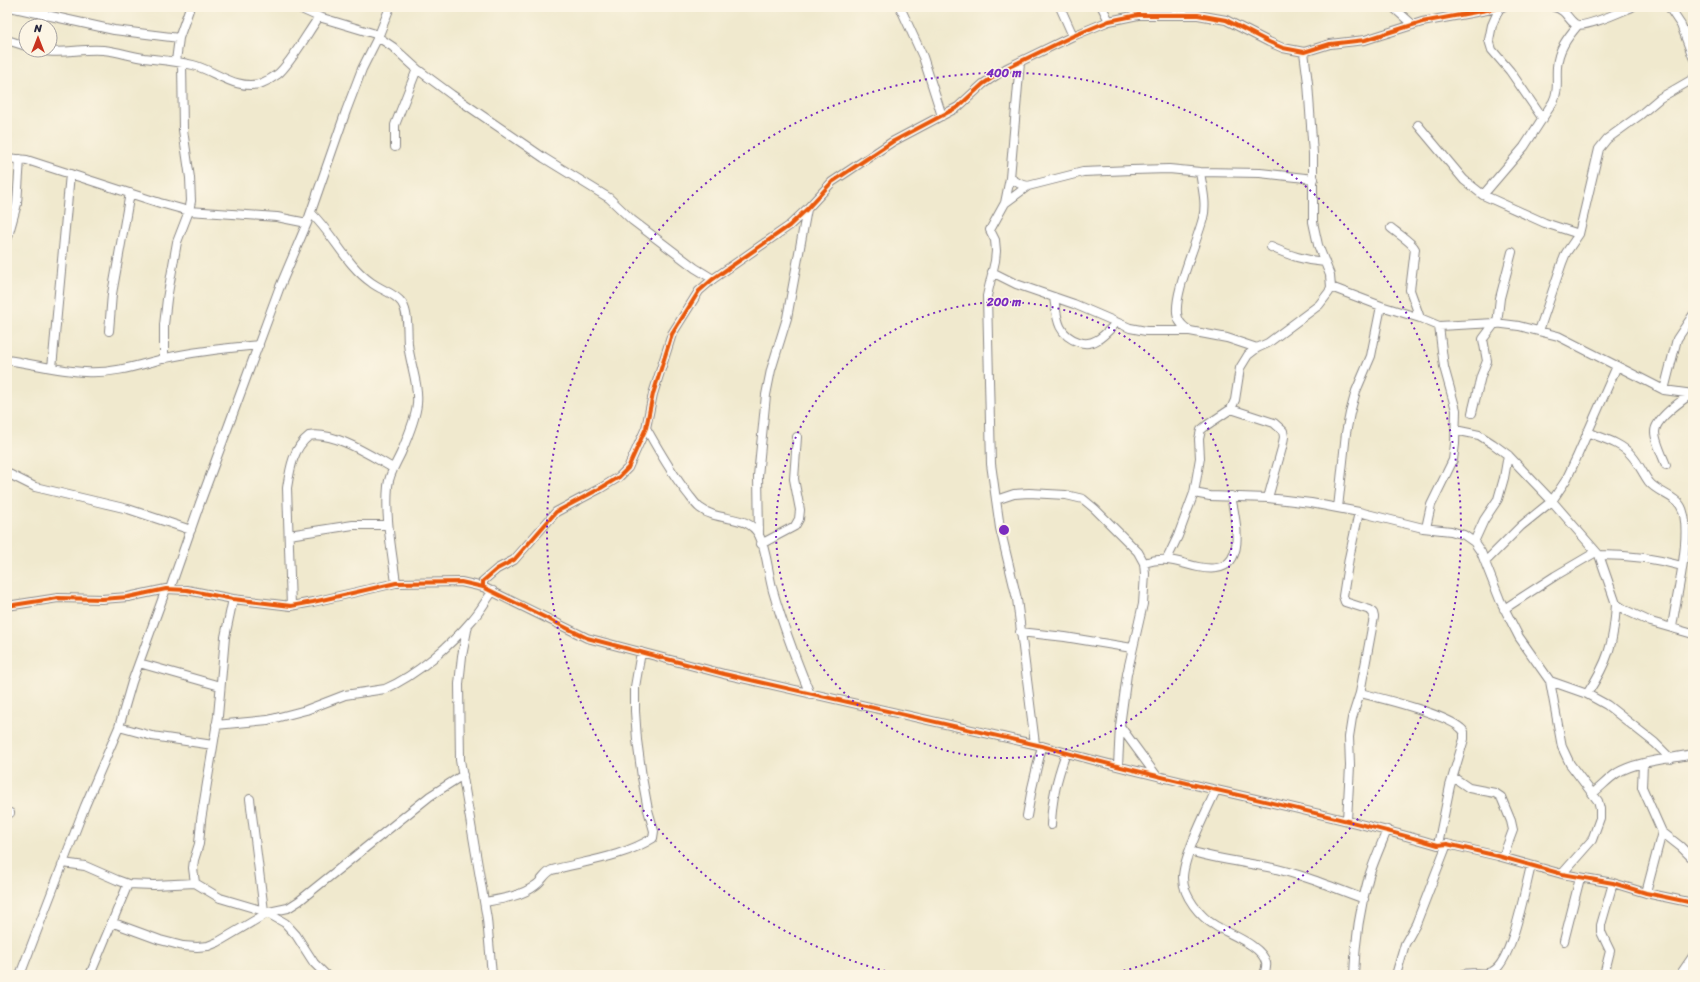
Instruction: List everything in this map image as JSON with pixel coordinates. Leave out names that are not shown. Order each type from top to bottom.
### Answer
[{"type":"street","points":[[10,7],[114,30],[179,38]]},
{"type":"street","points":[[164,359],[166,305],[177,242],[189,211],[191,191],[183,130],[179,62],[179,38],[190,7]]},
{"type":"street","points":[[297,7],[319,17],[378,36],[393,47],[417,69],[452,95],[544,158],[609,198],[632,220],[695,268],[713,279]]},
{"type":"street","points":[[20,975],[85,806],[119,727],[139,664],[191,530],[279,289],[307,223],[362,69],[390,7]]},
{"type":"street","points":[[900,7],[924,57],[942,116]]},
{"type":"street","points":[[1060,7],[1073,36]]},
{"type":"street","points":[[1102,7],[1109,21]]},
{"type":"street","points":[[1393,7],[1414,25]]},
{"type":"street","points":[[483,587],[483,581],[497,569],[514,560],[556,512],[602,488],[628,468],[646,428],[653,394],[672,334],[699,291],[713,279],[773,238],[808,209],[832,182],[892,142],[958,107],[982,84],[1007,68],[1073,36],[1109,21],[1138,14],[1198,15],[1226,20],[1269,42],[1289,49],[1304,52],[1330,44],[1365,40],[1414,25],[1502,7]]},
{"type":"street","points":[[1502,7],[1492,25],[1489,40],[1492,50],[1510,71],[1543,119]]},
{"type":"street","points":[[1554,7],[1565,10],[1574,23],[1578,25],[1583,25],[1632,7]]},
{"type":"street","points":[[1669,7],[1681,24],[1693,57]]},
{"type":"street","points":[[58,53],[102,50],[145,58],[179,62],[205,69],[234,82],[260,83],[278,74],[293,56],[319,17]]},
{"type":"street","points":[[1483,195],[1514,161],[1543,119],[1556,95],[1559,54],[1565,41],[1578,25]]},
{"type":"street","points":[[7,40],[18,43]]},
{"type":"street","points":[[1167,559],[1178,536],[1194,493],[1200,458],[1199,439],[1201,430],[1231,409],[1235,400],[1240,368],[1248,355],[1257,348],[1268,343],[1319,305],[1331,287],[1330,275],[1318,246],[1313,222],[1314,179],[1308,83],[1304,52]]},
{"type":"street","points":[[1020,62],[1010,178],[1005,203],[990,230],[996,250],[987,296],[991,464],[1000,528],[1013,580],[1038,745],[1027,816]]},
{"type":"street","points":[[395,147],[395,125],[417,69]]},
{"type":"street","points":[[1540,331],[1566,253],[1579,234],[1598,149],[1607,139],[1640,115],[1660,98],[1693,79]]},
{"type":"street","points":[[1418,125],[1464,180],[1483,195],[1544,224],[1579,234]]},
{"type":"street","points":[[7,158],[20,158],[189,211],[277,217],[307,223]]},
{"type":"street","points":[[7,240],[17,204],[20,158]]},
{"type":"street","points":[[1005,203],[1028,186],[1083,172],[1170,169],[1200,172],[1260,173],[1314,179]]},
{"type":"street","points":[[1190,332],[1178,317],[1177,302],[1204,216],[1204,196],[1200,172]]},
{"type":"street","points":[[52,368],[70,174]]},
{"type":"street","points":[[1010,178],[1020,184],[1028,186]]},
{"type":"street","points":[[109,331],[112,294],[130,193]]},
{"type":"street","points":[[808,209],[787,318],[766,395],[758,476],[759,535],[761,544],[773,591],[792,652],[810,694]]},
{"type":"street","points":[[310,213],[331,235],[347,260],[357,271],[372,284],[398,299],[406,311],[410,355],[417,392],[417,406],[409,433],[393,468],[388,486],[388,525],[396,583]]},
{"type":"street","points":[[1391,228],[1402,238],[1413,244],[1415,249],[1410,290],[1420,318]]},
{"type":"street","points":[[1271,247],[1297,258],[1325,262]]},
{"type":"street","points":[[1472,413],[1480,376],[1487,361],[1483,339],[1496,324],[1500,298],[1512,252]]},
{"type":"street","points":[[992,272],[1016,284],[1074,304],[1116,323],[1146,332],[1190,332],[1227,338],[1257,348]]},
{"type":"street","points":[[1331,287],[1380,306],[1420,318],[1440,326],[1496,324],[1540,331],[1558,336],[1664,390],[1692,394]]},
{"type":"street","points":[[1054,297],[1057,319],[1063,333],[1071,340],[1083,344],[1090,343],[1097,340],[1116,323]]},
{"type":"street","points":[[1338,508],[1349,420],[1356,391],[1371,356],[1380,306]]},
{"type":"street","points":[[1664,390],[1677,339],[1693,315]]},
{"type":"street","points":[[1426,528],[1430,505],[1453,460],[1456,410],[1444,367],[1440,326]]},
{"type":"street","points":[[7,360],[86,372],[116,370],[135,367],[164,359],[225,348],[259,345]]},
{"type":"street","points":[[1485,562],[1521,526],[1552,501],[1566,480],[1617,366]]},
{"type":"street","points":[[1666,465],[1655,436],[1655,430],[1669,411],[1679,402],[1692,394]]},
{"type":"street","points":[[1231,409],[1274,423],[1283,431],[1284,437],[1282,448],[1268,498]]},
{"type":"street","points":[[646,428],[663,459],[681,486],[699,508],[712,516],[744,522],[751,526],[759,535]]},
{"type":"street","points":[[1455,430],[1479,435],[1508,455],[1552,501],[1597,554],[1616,604],[1615,621],[1609,653],[1600,674],[1587,694]]},
{"type":"street","points":[[1587,432],[1608,440],[1627,451],[1655,488],[1679,504],[1683,511],[1689,542],[1682,566],[1674,608],[1672,628]]},
{"type":"street","points":[[292,606],[287,488],[289,474],[299,445],[309,436],[315,434],[324,436],[338,440],[393,468]]},
{"type":"street","points":[[761,544],[796,526],[799,519],[800,510],[794,479],[797,437]]},
{"type":"street","points":[[1474,542],[1484,520],[1498,499],[1508,455]]},
{"type":"street","points":[[7,473],[36,487],[128,509],[191,530]]},
{"type":"street","points":[[996,500],[1014,494],[1029,493],[1075,496],[1083,499],[1138,552],[1144,562],[1145,574],[1143,604],[1127,674],[1120,726],[1118,766]]},
{"type":"street","points":[[1194,493],[1268,498],[1338,508],[1426,528],[1452,531],[1464,535],[1474,542],[1481,552],[1504,609],[1519,637],[1550,680],[1562,747],[1570,764],[1598,801],[1600,818],[1597,830],[1592,840],[1562,874]]},
{"type":"street","points":[[1144,562],[1167,559],[1212,569],[1221,568],[1227,565],[1233,556],[1237,544],[1237,531],[1231,496]]},
{"type":"street","points":[[1347,820],[1352,718],[1360,693],[1374,618],[1373,613],[1370,610],[1345,602],[1343,596],[1349,558],[1360,512]]},
{"type":"street","points":[[289,535],[353,524],[388,525]]},
{"type":"street","points":[[1504,609],[1555,576],[1597,554],[1628,555],[1663,560],[1682,566]]},
{"type":"street","points":[[7,606],[58,598],[102,599],[128,597],[168,589],[187,590],[233,599],[292,606],[396,583],[461,582],[493,591],[587,638],[724,674],[1038,745],[1216,790],[1347,820],[1442,844],[1503,857],[1562,874],[1613,882],[1646,893],[1693,903]]},
{"type":"street","points":[[216,725],[268,720],[306,710],[345,695],[385,689],[416,671],[448,645],[468,625],[493,591]]},
{"type":"street","points":[[195,883],[193,868],[194,860],[199,844],[201,820],[216,725],[225,637],[233,599]]},
{"type":"street","points":[[1616,604],[1625,610],[1651,622],[1693,634]]},
{"type":"street","points":[[468,625],[462,656],[459,694],[460,760],[485,902],[492,975]]},
{"type":"street","points":[[1020,632],[1065,637],[1132,648]]},
{"type":"street","points":[[485,902],[527,890],[536,885],[552,870],[602,858],[642,845],[653,838],[654,831],[648,810],[642,777],[634,711],[635,687],[641,652]]},
{"type":"street","points":[[139,664],[220,686]]},
{"type":"street","points":[[1550,680],[1587,694],[1607,705],[1655,743],[1671,759]]},
{"type":"street","points":[[1360,693],[1426,712],[1462,728],[1464,736],[1453,777],[1442,844],[1416,924],[1405,944],[1396,975]]},
{"type":"street","points":[[1120,726],[1156,775]]},
{"type":"street","points":[[119,727],[152,736],[213,745]]},
{"type":"street","points":[[1051,825],[1056,782],[1066,753]]},
{"type":"street","points":[[1593,793],[1617,773],[1643,764],[1693,754]]},
{"type":"street","points":[[1643,764],[1642,787],[1662,832],[1693,858]]},
{"type":"street","points":[[112,922],[160,940],[183,946],[208,946],[218,942],[266,912],[288,908],[299,901],[430,796],[463,775]]},
{"type":"street","points":[[1453,777],[1469,788],[1494,793],[1501,797],[1514,830],[1503,857]]},
{"type":"street","points":[[1216,790],[1184,865],[1183,887],[1194,905],[1215,925],[1257,950],[1264,958],[1266,963],[1264,975]]},
{"type":"street","points":[[250,799],[266,912]]},
{"type":"street","points":[[1354,975],[1359,923],[1369,876],[1387,830]]},
{"type":"street","points":[[1646,893],[1662,832]]},
{"type":"street","points":[[1190,851],[1207,856],[1268,867],[1293,874],[1364,899]]},
{"type":"street","points":[[63,863],[85,866],[128,884],[154,885],[195,883],[220,898],[266,912],[285,923],[314,963],[326,975]]},
{"type":"street","points":[[1461,975],[1467,973],[1488,973],[1498,969],[1502,965],[1513,937],[1531,866]]},
{"type":"street","points":[[1564,941],[1580,878]]},
{"type":"street","points":[[1604,975],[1610,952],[1601,932],[1601,925],[1613,882]]},
{"type":"street","points":[[90,975],[128,884]]},
{"type":"street","points":[[1680,975],[1693,956]]},
{"type":"cycle path","points":[[483,587],[483,581],[497,569],[514,560],[556,512],[601,488],[619,477],[628,468],[646,428],[653,394],[672,334],[699,291],[713,279],[789,226],[832,182],[892,142],[958,107],[983,84],[1007,68],[1073,36],[1109,21],[1138,15],[1198,15],[1226,20],[1283,48],[1304,52],[1330,44],[1365,40],[1422,22],[1503,7]]},
{"type":"cycle path","points":[[7,606],[58,598],[102,599],[128,597],[166,589],[187,590],[233,599],[291,606],[396,583],[461,582],[483,587],[587,638],[724,674],[1042,746],[1091,760],[1389,831],[1438,845],[1447,844],[1498,856],[1562,874],[1613,883],[1646,893],[1693,903]]}]
